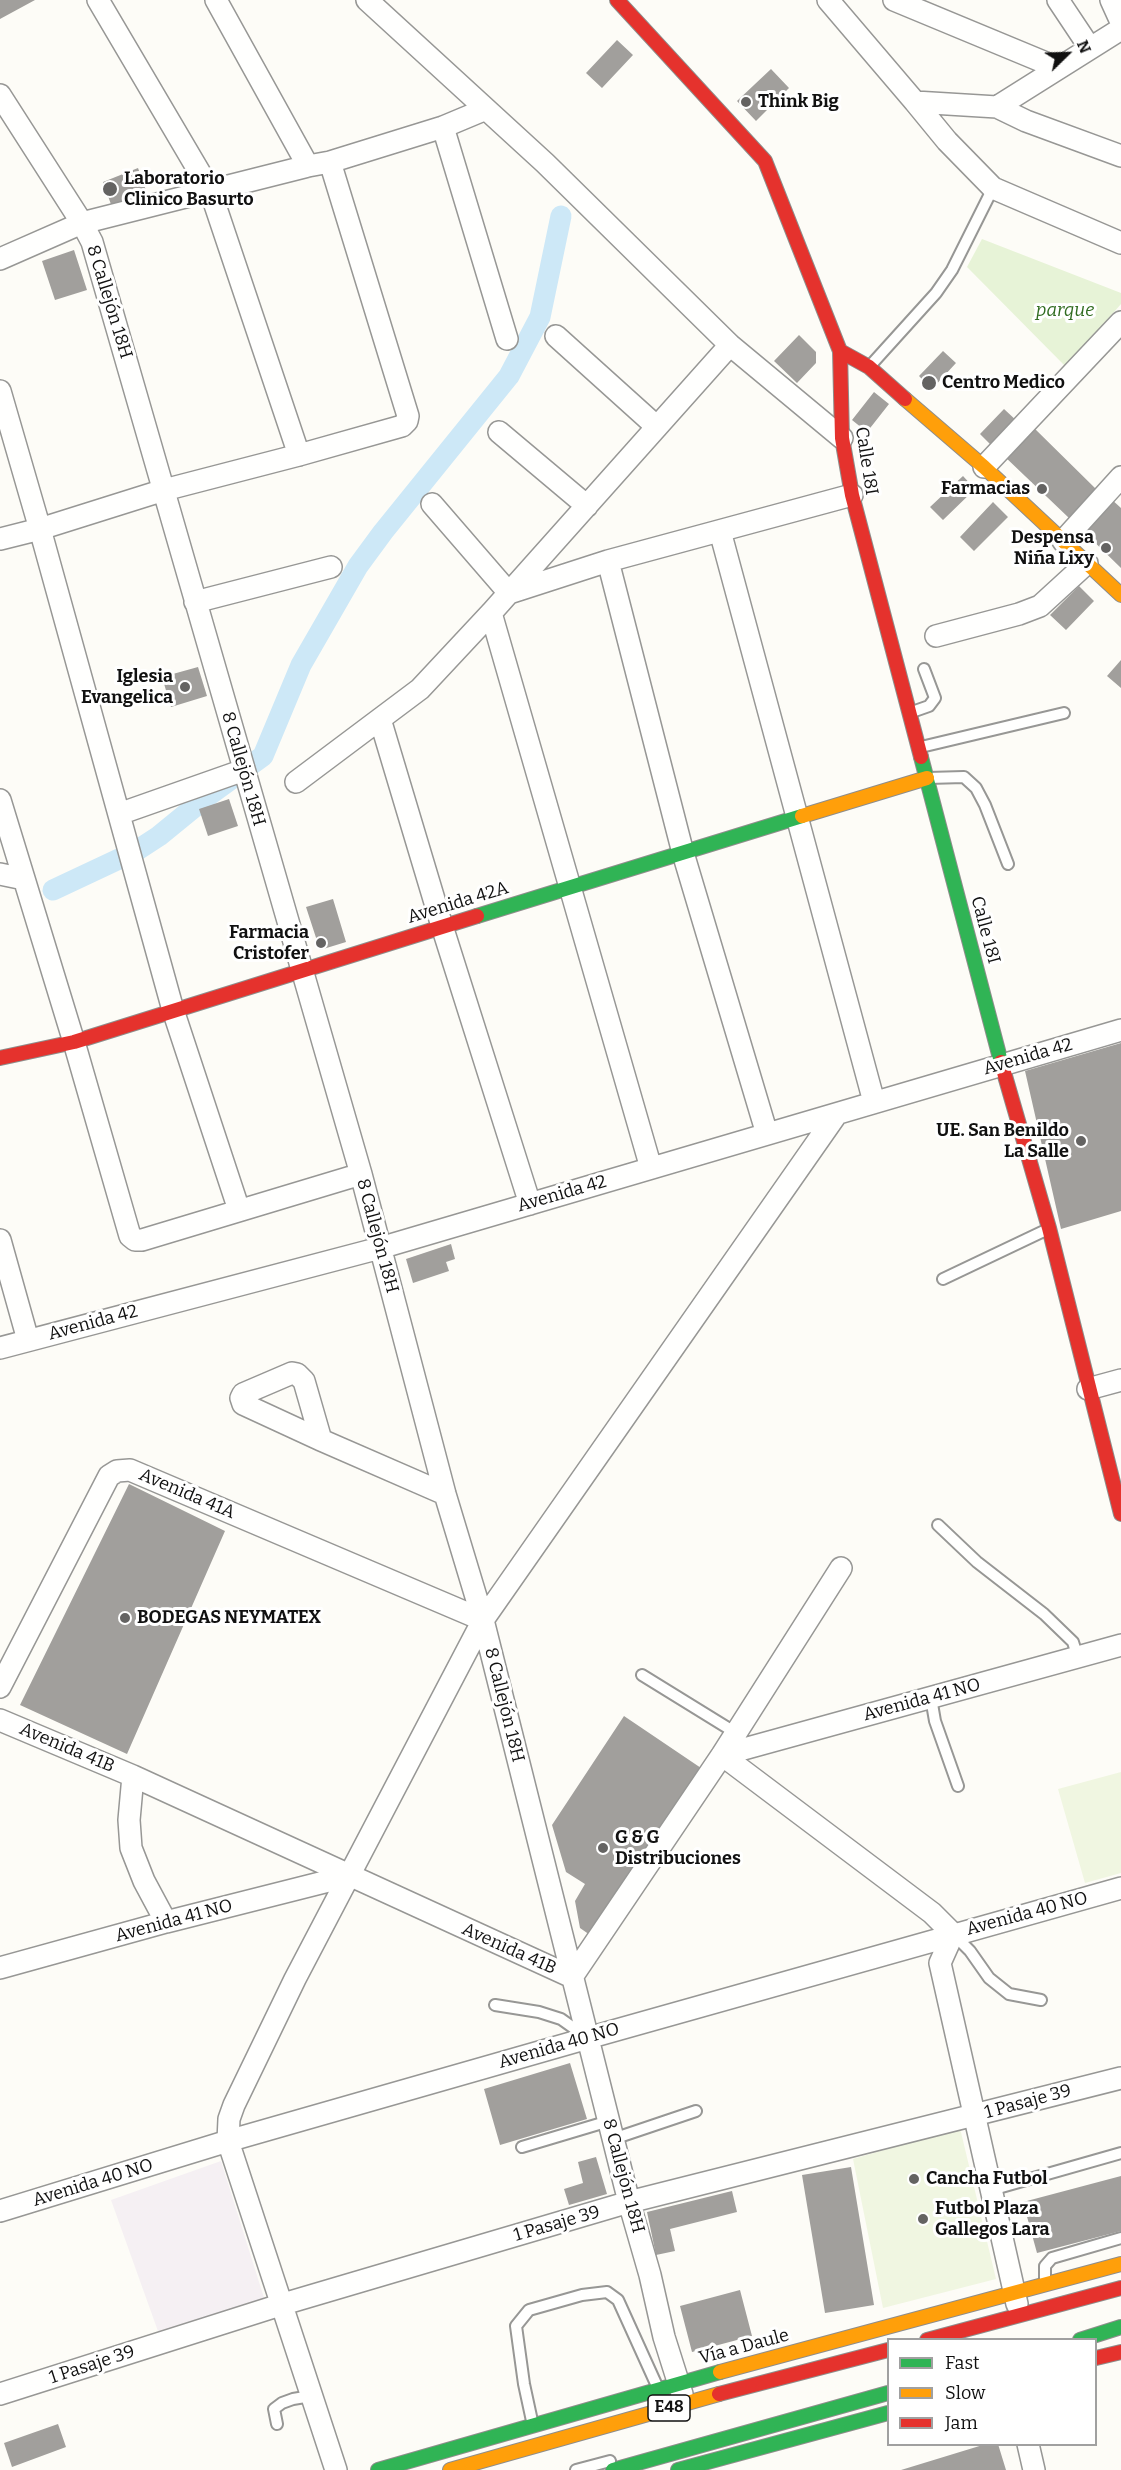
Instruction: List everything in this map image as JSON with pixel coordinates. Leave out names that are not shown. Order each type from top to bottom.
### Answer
[{"type":"street","points":[[98,0],[210,190],[298,456]]},
{"type":"street","points":[[216,0],[308,166]]},
{"type":"street","points":[[366,0],[545,163],[730,345],[842,438]]},
{"type":"street","points":[[617,0],[765,161],[840,351],[869,367],[984,467],[1121,595]]},
{"type":"street","points":[[894,0],[1058,68]]},
{"type":"street","points":[[1058,0],[1090,48]]},
{"type":"street","points":[[1111,0],[1121,22]]},
{"type":"street","points":[[837,4],[947,141],[993,188],[1121,243]]},
{"type":"street","points":[[997,107],[1121,29]]},
{"type":"street","name":"8 Callejón 18H","points":[[0,95],[92,242],[300,970],[361,1174],[445,1494],[483,1620],[664,2337],[674,2392]]},
{"type":"street","points":[[915,102],[997,107],[1026,121],[1121,156]]},
{"type":"street","points":[[0,259],[82,223],[330,162],[443,126],[486,109]]},
{"type":"street","points":[[443,126],[507,339]]},
{"type":"street","points":[[0,539],[40,529],[164,490],[298,456],[402,426],[407,421],[408,416],[330,162]]},
{"type":"street","points":[[984,467],[1121,322]]},
{"type":"street","points":[[556,336],[657,427]]},
{"type":"street","points":[[296,782],[420,689],[491,613],[730,345]]},
{"type":"street","name":"Calle 18I","points":[[840,351],[842,438],[852,495],[1002,1065],[1049,1228],[1121,1514]]},
{"type":"street","points":[[0,391],[173,1010],[239,1210]]},
{"type":"street","points":[[499,432],[587,506]]},
{"type":"street","points":[[1063,541],[1121,477]]},
{"type":"street","points":[[509,593],[608,561],[852,495]]},
{"type":"street","points":[[432,504],[509,593]]},
{"type":"street","points":[[720,531],[874,1102]]},
{"type":"street","points":[[608,561],[683,853],[768,1134]]},
{"type":"street","points":[[936,636],[1019,614],[1040,606],[1087,563]]},
{"type":"street","points":[[195,602],[331,567]]},
{"type":"street","points":[[491,613],[651,1168]]},
{"type":"street","points":[[380,719],[442,926],[530,1204]]},
{"type":"street","points":[[118,814],[244,770]]},
{"type":"street","name":"Avenida 42A","points":[[0,1058],[74,1042],[442,926],[927,778]]},
{"type":"street","points":[[0,800],[130,1236],[135,1240],[142,1240],[361,1174]]},
{"type":"street","points":[[0,874],[24,879]]},
{"type":"street","name":"Avenida 42","points":[[0,1348],[380,1248],[1121,1030]]},
{"type":"street","points":[[336,2470],[228,2141],[229,2119],[234,2105],[348,1876],[483,1620],[836,1115]]},
{"type":"street","points":[[0,1240],[28,1340]]},
{"type":"street","points":[[1088,1389],[1121,1380]]},
{"type":"street","points":[[321,1440],[445,1494]]},
{"type":"street","name":"Avenida 41A","points":[[0,1687],[109,1476],[117,1471],[130,1470],[483,1620]]},
{"type":"street","name":"Avenida 41B","points":[[0,1720],[134,1776],[572,1977],[722,1755],[841,1568]]},
{"type":"street","name":"Avenida 41 NO","points":[[722,1755],[1121,1646]]},
{"type":"street","points":[[722,1755],[932,1913],[953,1934],[940,1963],[1020,2315]]},
{"type":"street","points":[[134,1776],[129,1820],[131,1848],[146,1887],[166,1922]]},
{"type":"street","name":"Avenida 41 NO","points":[[0,1968],[166,1922],[348,1876]]},
{"type":"street","name":"Avenida 40 NO","points":[[0,2211],[228,2141],[1121,1888]]},
{"type":"street","name":"1 Pasaje 39","points":[[0,2394],[280,2305],[629,2202],[1121,2078]]},
{"type":"street","name":"Vía a Daule","points":[[450,2470],[674,2392],[1015,2292],[1121,2264]]},
{"type":"street","points":[[934,2338],[1121,2288]]},
{"type":"street","points":[[1087,2338],[1121,2328]]},
{"type":"street","name":"Vía a Daule","points":[[378,2470],[533,2425],[674,2392],[887,2350]]},
{"type":"street","points":[[1097,2358],[1121,2352]]},
{"type":"street","name":"E48","points":[[678,2470],[887,2393]]},
{"type":"street","name":"E48","points":[[613,2470],[707,2459],[887,2414]]},
{"type":"street","points":[[1028,2446],[1034,2470]]},
{"type":"lane","points":[[869,367],[936,293],[952,270],[993,188]]},
{"type":"lane","points":[[909,713],[929,706],[935,698],[924,669]]},
{"type":"lane","points":[[918,748],[1064,713]]},
{"type":"lane","points":[[927,778],[964,777],[976,788],[995,827],[1008,864]]},
{"type":"lane","points":[[943,1279],[1049,1228]]},
{"type":"lane","points":[[938,1525],[985,1568],[1044,1614],[1073,1642],[1078,1658]]},
{"type":"lane","points":[[642,1675],[736,1733]]},
{"type":"lane","points":[[931,1698],[934,1721],[958,1786]]},
{"type":"lane","points":[[953,1934],[970,1950],[988,1978],[1009,1994],[1041,2001]]},
{"type":"lane","points":[[495,2005],[561,2019],[588,2038]]},
{"type":"lane","points":[[522,2147],[696,2111]]},
{"type":"lane","points":[[992,2190],[1121,2153]]},
{"type":"lane","points":[[1045,2285],[1045,2266],[1052,2258],[1121,2238]]},
{"type":"lane","points":[[533,2425],[524,2384],[516,2326],[529,2310],[582,2295],[607,2292],[618,2300],[674,2392]]},
{"type":"lane","points":[[974,2338],[1033,2322],[1059,2305]]},
{"type":"lane","points":[[808,2383],[887,2361]]},
{"type":"lane","points":[[576,2470],[887,2382]]},
{"type":"lane","points":[[277,2424],[274,2409],[293,2399],[311,2396]]},
{"type":"lane","points":[[489,2470],[617,2435]]},
{"type":"shaded area","points":[[221,2161],[265,2301],[159,2334],[111,2200]]},
{"type":"green space","name":"parque","points":[[982,239],[1121,293],[1121,304],[1066,367],[967,267]]},
{"type":"green space","points":[[1121,1772],[1121,1873],[1085,1883],[1058,1789]]},
{"type":"green space","name":"Futbol Plaza Gallegos Lara","points":[[960,2128],[996,2279],[883,2308],[853,2159]]},
{"type":"building","points":[[0,0],[35,0],[0,19]]},
{"type":"building","points":[[617,40],[633,55],[602,88],[586,73]]},
{"type":"building","points":[[771,69],[789,88],[756,121],[737,101]]},
{"type":"building","points":[[138,168],[148,196],[113,210],[103,182]]},
{"type":"building","points":[[74,250],[87,290],[55,300],[42,261]]},
{"type":"building","points":[[799,335],[816,352],[816,363],[797,383],[774,361]]},
{"type":"building","points":[[943,351],[956,363],[932,389],[919,376]]},
{"type":"building","points":[[874,392],[889,404],[867,432],[852,420]]},
{"type":"building","points":[[1004,409],[1018,422],[993,447],[980,434]]},
{"type":"building","points":[[1032,426],[1096,489],[1069,518],[1003,455]]},
{"type":"building","points":[[963,476],[975,489],[943,520],[930,507]]},
{"type":"building","points":[[1110,498],[1121,508],[1121,568],[1080,528]]},
{"type":"building","points":[[993,502],[1008,517],[974,551],[960,537]]},
{"type":"building","points":[[1079,586],[1094,601],[1066,630],[1050,615]]},
{"type":"building","points":[[1121,660],[1121,688],[1107,676]]},
{"type":"building","name":"Iglesia Evangelica","points":[[198,667],[207,696],[171,707],[162,677]]},
{"type":"building","points":[[229,799],[238,826],[208,836],[199,809]]},
{"type":"building","points":[[333,899],[346,942],[320,950],[306,907]]},
{"type":"building","name":"UE. San Benildo La Salle","points":[[1121,1043],[1121,1211],[1061,1229],[1025,1071]]},
{"type":"building","points":[[451,1244],[455,1259],[446,1262],[449,1271],[413,1283],[406,1259]]},
{"type":"building","name":"BODEGAS NEYMATEX","points":[[129,1484],[225,1531],[127,1754],[20,1705]]},
{"type":"building","name":"G & G Distribuciones","points":[[624,1716],[701,1768],[590,1935],[580,1928],[575,1901],[585,1884],[566,1872],[552,1825]]},
{"type":"building","points":[[570,2063],[587,2119],[500,2145],[484,2089]]},
{"type":"building","points":[[596,2157],[607,2194],[569,2205],[564,2189],[583,2183],[578,2162]]},
{"type":"building","points":[[851,2167],[874,2305],[825,2313],[802,2175]]},
{"type":"building","points":[[1121,2176],[1121,2231],[1037,2253],[1023,2202]]},
{"type":"building","points":[[732,2191],[737,2212],[670,2229],[675,2251],[656,2255],[647,2212]]},
{"type":"building","points":[[740,2290],[752,2336],[692,2352],[680,2306]]},
{"type":"building","points":[[58,2424],[66,2447],[12,2467],[4,2443]]},
{"type":"building","points":[[979,2446],[999,2446],[1006,2470],[901,2470]]},
{"type":"waterway","points":[[53,890],[136,851],[263,756],[301,665],[358,566],[509,376],[540,317],[561,216]]},
{"type":"traffic: fast","points":[[921,757],[1001,1062]]},
{"type":"traffic: fast","points":[[477,916],[802,816]]},
{"type":"traffic: fast","points":[[1086,2338],[1121,2327]]},
{"type":"traffic: fast","points":[[378,2470],[720,2372]]},
{"type":"traffic: fast","points":[[613,2470],[887,2393]]},
{"type":"traffic: fast","points":[[678,2470],[887,2413]]},
{"type":"traffic: slow","points":[[905,399],[984,467],[1121,595]]},
{"type":"traffic: slow","points":[[802,816],[927,778]]},
{"type":"traffic: slow","points":[[720,2372],[1121,2264]]},
{"type":"traffic: slow","points":[[450,2470],[719,2394]]},
{"type":"traffic: jam","points":[[617,0],[765,161],[840,351],[869,367],[905,399]]},
{"type":"traffic: jam","points":[[840,351],[842,438],[852,495],[921,757]]},
{"type":"traffic: jam","points":[[0,1058],[74,1042],[477,916]]},
{"type":"traffic: jam","points":[[1001,1062],[1049,1228],[1121,1514]]},
{"type":"traffic: jam","points":[[934,2338],[1121,2288]]},
{"type":"traffic: jam","points":[[719,2394],[887,2350]]},
{"type":"traffic: jam","points":[[1097,2358],[1121,2352]]},
{"type":"place","name":"Think Big","points":[[746,102]]},
{"type":"place","name":"Laboratorio Clinico Basurto","points":[[110,189]]},
{"type":"place","name":"Centro Medico","points":[[929,383]]},
{"type":"place","name":"Farmacias","points":[[1042,489]]},
{"type":"place","name":"Despensa Niña Lixy","points":[[1106,548]]},
{"type":"place","name":"Iglesia Evangelica","points":[[185,687]]},
{"type":"place","name":"Farmacia Cristofer","points":[[321,943]]},
{"type":"place","name":"UE. San Benildo La Salle","points":[[1081,1141]]},
{"type":"place","name":"BODEGAS NEYMATEX","points":[[125,1618]]},
{"type":"place","name":"G & G Distribuciones","points":[[603,1848]]},
{"type":"place","name":"Cancha Futbol","points":[[914,2179]]},
{"type":"place","name":"Futbol Plaza Gallegos Lara","points":[[923,2219]]}]
